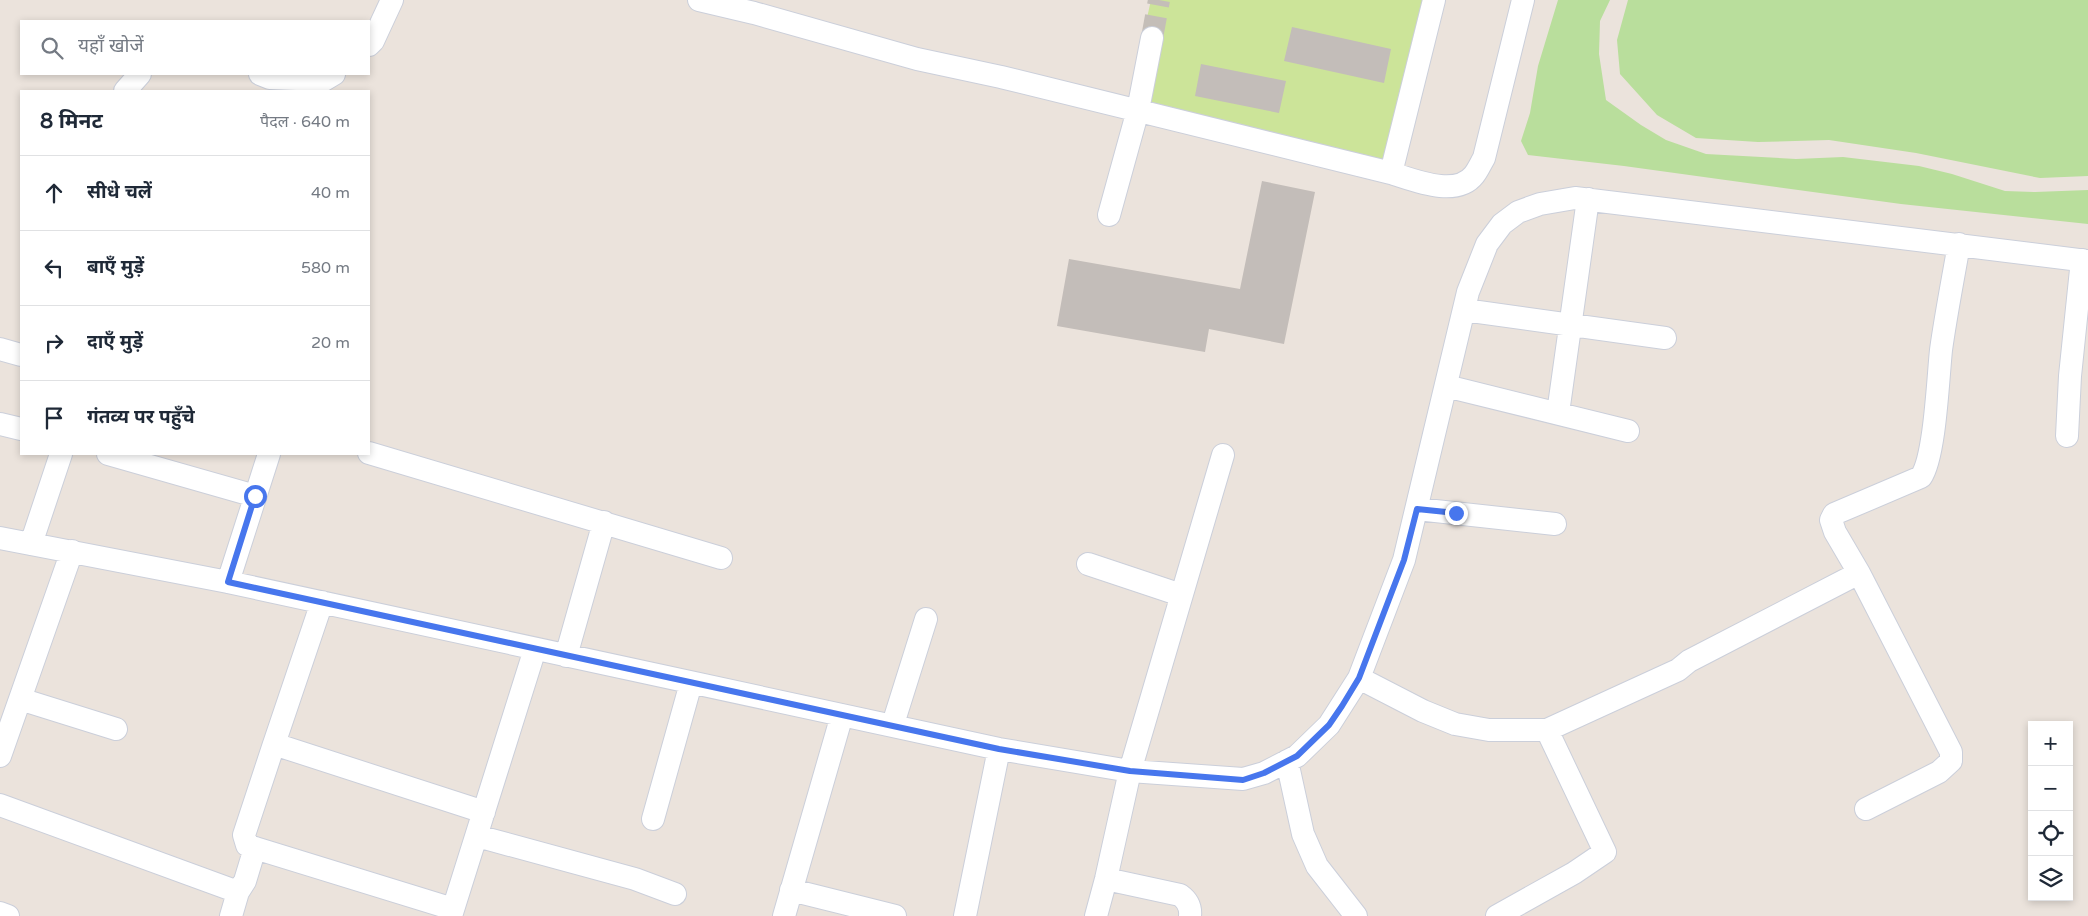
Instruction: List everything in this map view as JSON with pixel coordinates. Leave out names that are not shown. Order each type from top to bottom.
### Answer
[{"type":"street","points":[[370,44],[392,0]]},
{"type":"street","points":[[699,0],[754,12],[917,59],[1138,110],[1391,173],[1439,187],[1463,184],[1474,176],[1484,158],[1523,0]]},
{"type":"street","points":[[1391,173],[1434,0]]},
{"type":"street","points":[[1109,216],[1138,110],[1152,38]]},
{"type":"street","points":[[126,90],[139,75]]},
{"type":"street","points":[[262,75],[270,78],[326,82]]},
{"type":"street","points":[[0,538],[228,582],[691,683],[893,724],[999,749],[1130,771],[1243,780],[1264,773],[1297,756],[1329,725],[1359,678],[1404,560],[1468,292],[1487,244],[1502,224],[1518,212],[1540,204],[1575,198],[1588,199],[2085,261],[2070,376],[2067,436]]},
{"type":"street","points":[[1558,414],[1588,199]]},
{"type":"street","points":[[1866,809],[1939,772],[1951,761],[1951,752],[1860,573],[1845,551],[1831,520],[1834,514],[1921,477],[1925,472],[1930,448],[1942,349],[1958,244]]},
{"type":"street","points":[[1464,310],[1665,338]]},
{"type":"street","points":[[0,349],[20,355]]},
{"type":"street","points":[[1446,386],[1628,432]]},
{"type":"street","points":[[0,424],[20,429]]},
{"type":"street","points":[[370,453],[721,558]]},
{"type":"street","points":[[32,544],[61,455]]},
{"type":"street","points":[[112,455],[255,496]]},
{"type":"street","points":[[228,582],[269,455]]},
{"type":"street","points":[[1096,916],[1130,771],[1223,455]]},
{"type":"street","points":[[1417,509],[1555,524]]},
{"type":"street","points":[[566,656],[604,522]]},
{"type":"street","points":[[0,756],[72,551]]},
{"type":"street","points":[[1088,564],[1182,595]]},
{"type":"street","points":[[1359,678],[1423,711],[1455,724],[1490,730],[1547,730],[1678,670],[1690,661],[1860,573]]},
{"type":"street","points":[[322,602],[244,835],[246,845],[452,913],[535,649]]},
{"type":"street","points":[[893,724],[926,619]]},
{"type":"street","points":[[652,819],[691,683]]},
{"type":"street","points":[[20,699],[116,729]]},
{"type":"street","points":[[784,916],[842,715]]},
{"type":"street","points":[[1497,916],[1574,873],[1605,852],[1547,730]]},
{"type":"street","points":[[274,744],[484,812]]},
{"type":"street","points":[[966,916],[999,749]]},
{"type":"street","points":[[1287,761],[1303,834],[1314,858],[1332,887],[1356,916]]},
{"type":"street","points":[[0,805],[238,892]]},
{"type":"street","points":[[477,836],[635,879],[675,894]]},
{"type":"street","points":[[231,916],[238,892],[245,881],[254,848]]},
{"type":"street","points":[[1106,879],[1180,895],[1186,899],[1190,916]]},
{"type":"street","points":[[791,890],[895,916]]},
{"type":"street","points":[[0,913],[8,916]]},
{"type":"green space","points":[[1151,0],[1438,0],[1400,168],[1127,107]]},
{"type":"green space","points":[[1558,0],[1610,0],[1600,21],[1599,54],[1606,100],[1666,140],[1706,154],[1796,159],[1843,157],[1919,166],[1952,174],[2005,191],[2088,190],[2088,224],[1901,204],[1624,166],[1528,155],[1521,141],[1530,113],[1538,66]]},
{"type":"green space","points":[[1628,0],[2088,0],[2088,176],[2040,178],[1916,153],[1829,140],[1758,142],[1696,138],[1657,115],[1620,74],[1617,40]]},
{"type":"building","points":[[1292,27],[1391,49],[1384,83],[1284,61]]},
{"type":"building","points":[[1201,64],[1286,81],[1279,113],[1195,96]]},
{"type":"building","points":[[1262,181],[1315,192],[1284,344],[1209,329],[1205,352],[1057,326],[1069,259],[1240,289]]},
{"type":"tunnel","points":[[1152,38],[1159,0]]},
{"type":"route","points":[[255,496],[228,582],[842,715],[893,724],[999,749],[1130,771],[1243,780],[1264,773],[1297,756],[1329,725],[1342,706],[1359,678],[1404,560],[1417,509],[1456,513]]}]
